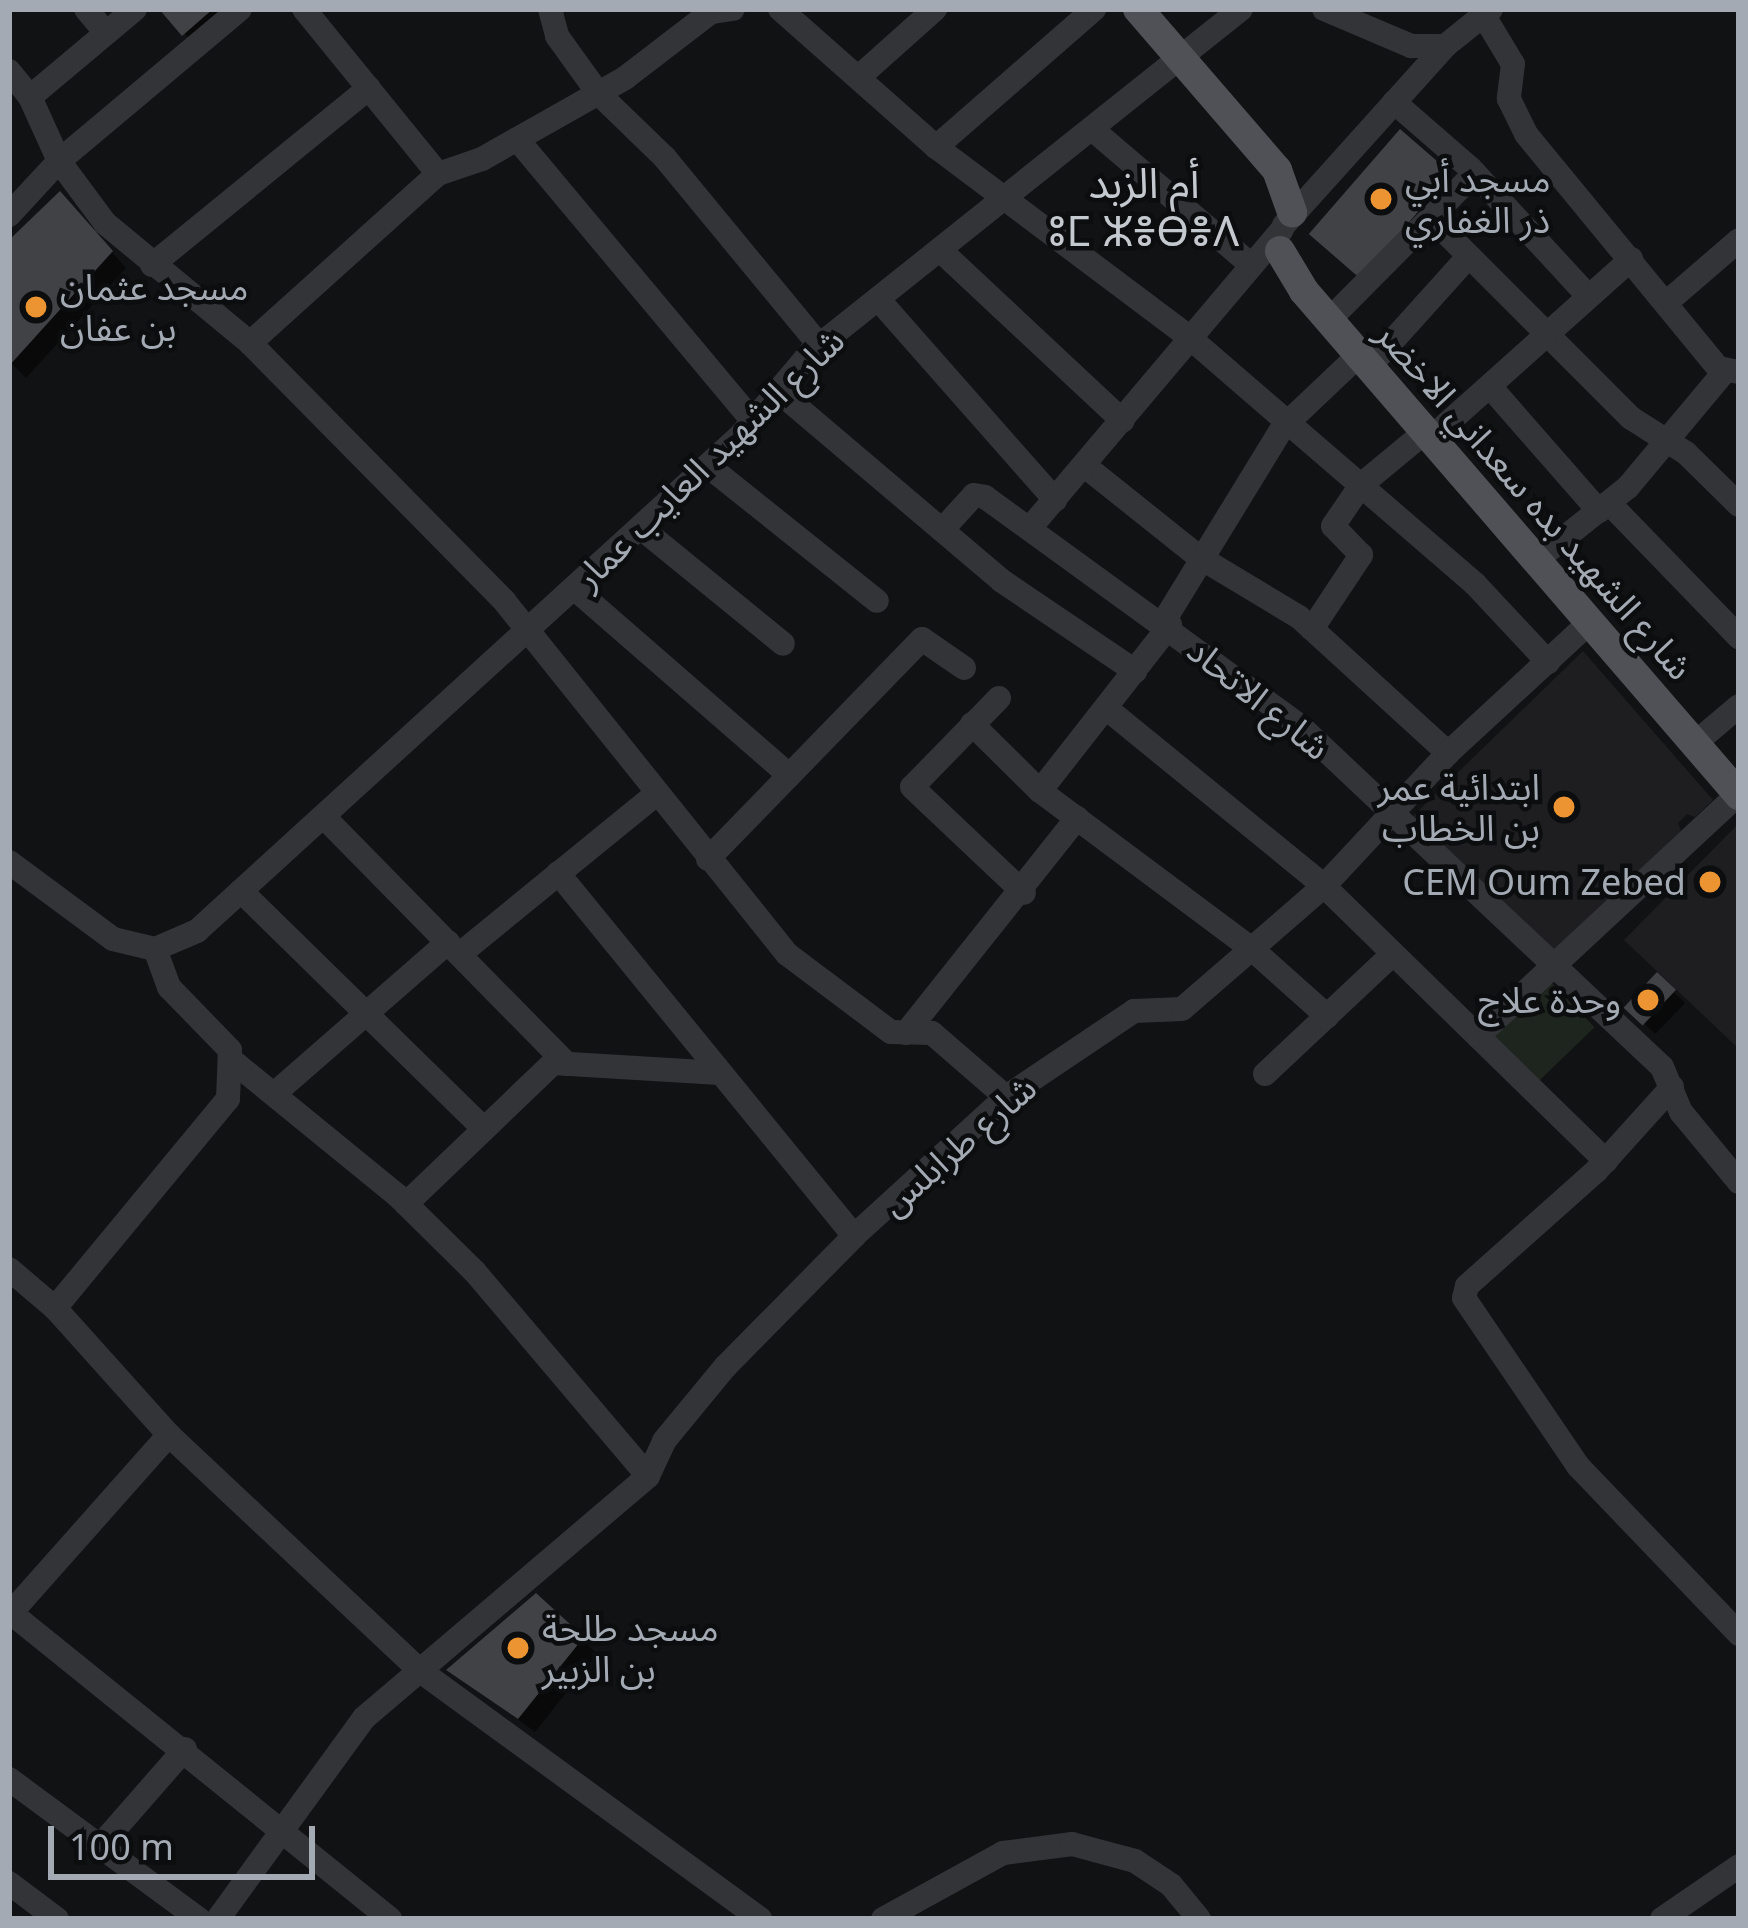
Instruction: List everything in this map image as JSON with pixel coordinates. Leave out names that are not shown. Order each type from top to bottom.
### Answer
[{"type":"main road","name":"شارع الشهيد بده سعداني الاخضر","points":[[1138,9],[1184,56],[1277,170],[1284,231],[1329,320],[1738,795]]},
{"type":"street","points":[[86,9],[106,33]]},
{"type":"street","points":[[31,97],[135,9]]},
{"type":"street","points":[[9,215],[59,161],[240,9]]},
{"type":"street","points":[[304,9],[438,175]]},
{"type":"street","points":[[550,9],[557,36],[598,93],[665,158],[819,346]]},
{"type":"street","points":[[250,343],[438,175],[517,139],[598,93],[720,9],[733,9]]},
{"type":"street","points":[[748,9],[764,9]]},
{"type":"street","points":[[781,9],[935,147],[1190,338],[1285,425],[1361,485],[1548,662]]},
{"type":"street","points":[[860,76],[935,9]]},
{"type":"street","points":[[935,147],[1094,9]]},
{"type":"street","name":"شارع الشهيد العايب عمار","points":[[155,949],[197,931],[529,633],[708,466],[819,346],[1241,9]]},
{"type":"street","points":[[1324,9],[1411,46],[1445,46]]},
{"type":"street","points":[[1030,528],[1250,264],[1445,46],[1488,12],[1513,64],[1509,99],[1526,134],[1666,303],[1732,371],[1604,507],[1535,561]]},
{"type":"street","points":[[9,71],[31,97],[59,161],[106,223],[250,343],[529,633],[787,954],[891,1032],[932,1033],[1006,1096]]},
{"type":"street","points":[[152,265],[369,88]]},
{"type":"street","points":[[1394,102],[1474,173],[1588,296]]},
{"type":"street","points":[[1092,129],[1250,264]]},
{"type":"street","points":[[517,139],[753,421]]},
{"type":"street","points":[[1329,320],[1474,173]]},
{"type":"street","points":[[1432,219],[1631,418],[1665,440],[1739,506]]},
{"type":"street","points":[[1666,303],[1739,240]]},
{"type":"street","points":[[940,250],[1123,421]]},
{"type":"street","points":[[1040,791],[1135,671],[1167,623],[1199,557],[1285,425],[1364,361],[1467,258]]},
{"type":"street","points":[[1312,629],[1359,560],[1333,526],[1361,485],[1493,390],[1631,259]]},
{"type":"street","points":[[878,299],[1055,500]]},
{"type":"street","points":[[1493,390],[1604,507],[1739,637]]},
{"type":"street","points":[[778,391],[942,530],[1135,671]]},
{"type":"street","points":[[708,466],[878,601]]},
{"type":"street","points":[[1085,466],[1199,557],[1312,629],[1448,753]]},
{"type":"street","name":"شارع الاتحاد","points":[[942,530],[979,495],[1167,623],[1300,726],[1662,1067],[1681,1112],[1739,1182]]},
{"type":"street","points":[[641,528],[783,644]]},
{"type":"street","points":[[575,590],[789,775]]},
{"type":"street","name":"شارع طرابلس","points":[[218,1919],[364,1718],[648,1475],[664,1441],[725,1367],[854,1236],[1006,1096],[1134,1011],[1182,1009],[1324,886],[1448,753],[1588,624]]},
{"type":"street","points":[[708,859],[922,639],[964,668]]},
{"type":"street","points":[[999,698],[913,790],[1024,893]]},
{"type":"street","points":[[1694,744],[1739,706]]},
{"type":"street","points":[[1106,708],[1324,886],[1606,1161]]},
{"type":"street","points":[[972,724],[1040,791],[1252,949],[1327,1016]]},
{"type":"street","points":[[274,1094],[366,1014],[558,873],[656,794]]},
{"type":"street","points":[[1478,1036],[1738,795]]},
{"type":"street","points":[[324,817],[567,1064]]},
{"type":"street","points":[[906,1033],[1024,893],[1077,818]]},
{"type":"street","points":[[9,862],[113,939],[155,949],[170,987],[235,1063],[406,1204],[519,1318],[648,1475]]},
{"type":"street","points":[[558,873],[854,1236]]},
{"type":"street","points":[[242,891],[484,1129]]},
{"type":"street","points":[[1265,1074],[1394,954]]},
{"type":"street","points":[[55,1308],[228,1100],[235,1063]]},
{"type":"street","points":[[406,1204],[553,1063],[720,1073]]},
{"type":"street","points":[[1672,1087],[1606,1161],[1467,1286],[1464,1298],[1578,1466],[1739,1634]]},
{"type":"street","points":[[9,1269],[55,1308],[169,1435],[419,1670],[760,1919]]},
{"type":"street","points":[[169,1435],[10,1614],[185,1749],[390,1919]]},
{"type":"street","points":[[100,1846],[185,1749]]},
{"type":"street","points":[[9,1779],[199,1919]]},
{"type":"street","points":[[883,1919],[1003,1853],[1072,1844],[1135,1862],[1171,1885],[1199,1919]]},
{"type":"street","points":[[1662,1919],[1739,1866]]},
{"type":"street","points":[[9,1883],[57,1919]]},
{"type":"shaded area","name":"ابتدائية عمر بن الخطاب","points":[[1583,651],[1713,800],[1695,817],[1687,814],[1678,823],[1681,831],[1550,953],[1411,818]]},
{"type":"shaded area","name":"CEM Oum Zebed","points":[[1739,823],[1739,1049],[1624,940]]},
{"type":"shaded area","points":[[1548,979],[1595,1027],[1536,1084],[1489,1036]]},
{"type":"building","points":[[159,9],[213,9],[182,36]]},
{"type":"building","name":"مسجد أبي ذر الغفاري","points":[[1400,129],[1451,174],[1360,279],[1309,234]]},
{"type":"building","name":"مسجد عثمان بن عفان","points":[[60,191],[113,251],[9,366],[9,240]]},
{"type":"building","name":"وحدة علاج","points":[[1657,972],[1676,990],[1643,1026],[1624,1008]]},
{"type":"building","name":"مسجد طلحة بن الزبير","points":[[536,1593],[584,1637],[518,1719],[446,1670]]},
{"type":"place","name":"مسجد أبي ذر الغفاري","points":[[1381,199]]},
{"type":"place","name":"مسجد عثمان بن عفان","points":[[36,307]]},
{"type":"place","name":"ابتدائية عمر بن الخطاب","points":[[1564,807]]},
{"type":"place","name":"CEM Oum Zebed","points":[[1710,882]]},
{"type":"place","name":"وحدة علاج","points":[[1648,1000]]},
{"type":"place","name":"مسجد طلحة بن الزبير","points":[[518,1648]]},
{"type":"district","name":"أم الزبد ⵓⵎ ⵣⴻⴱⴻⴷ","points":[[1144,206]]}]
